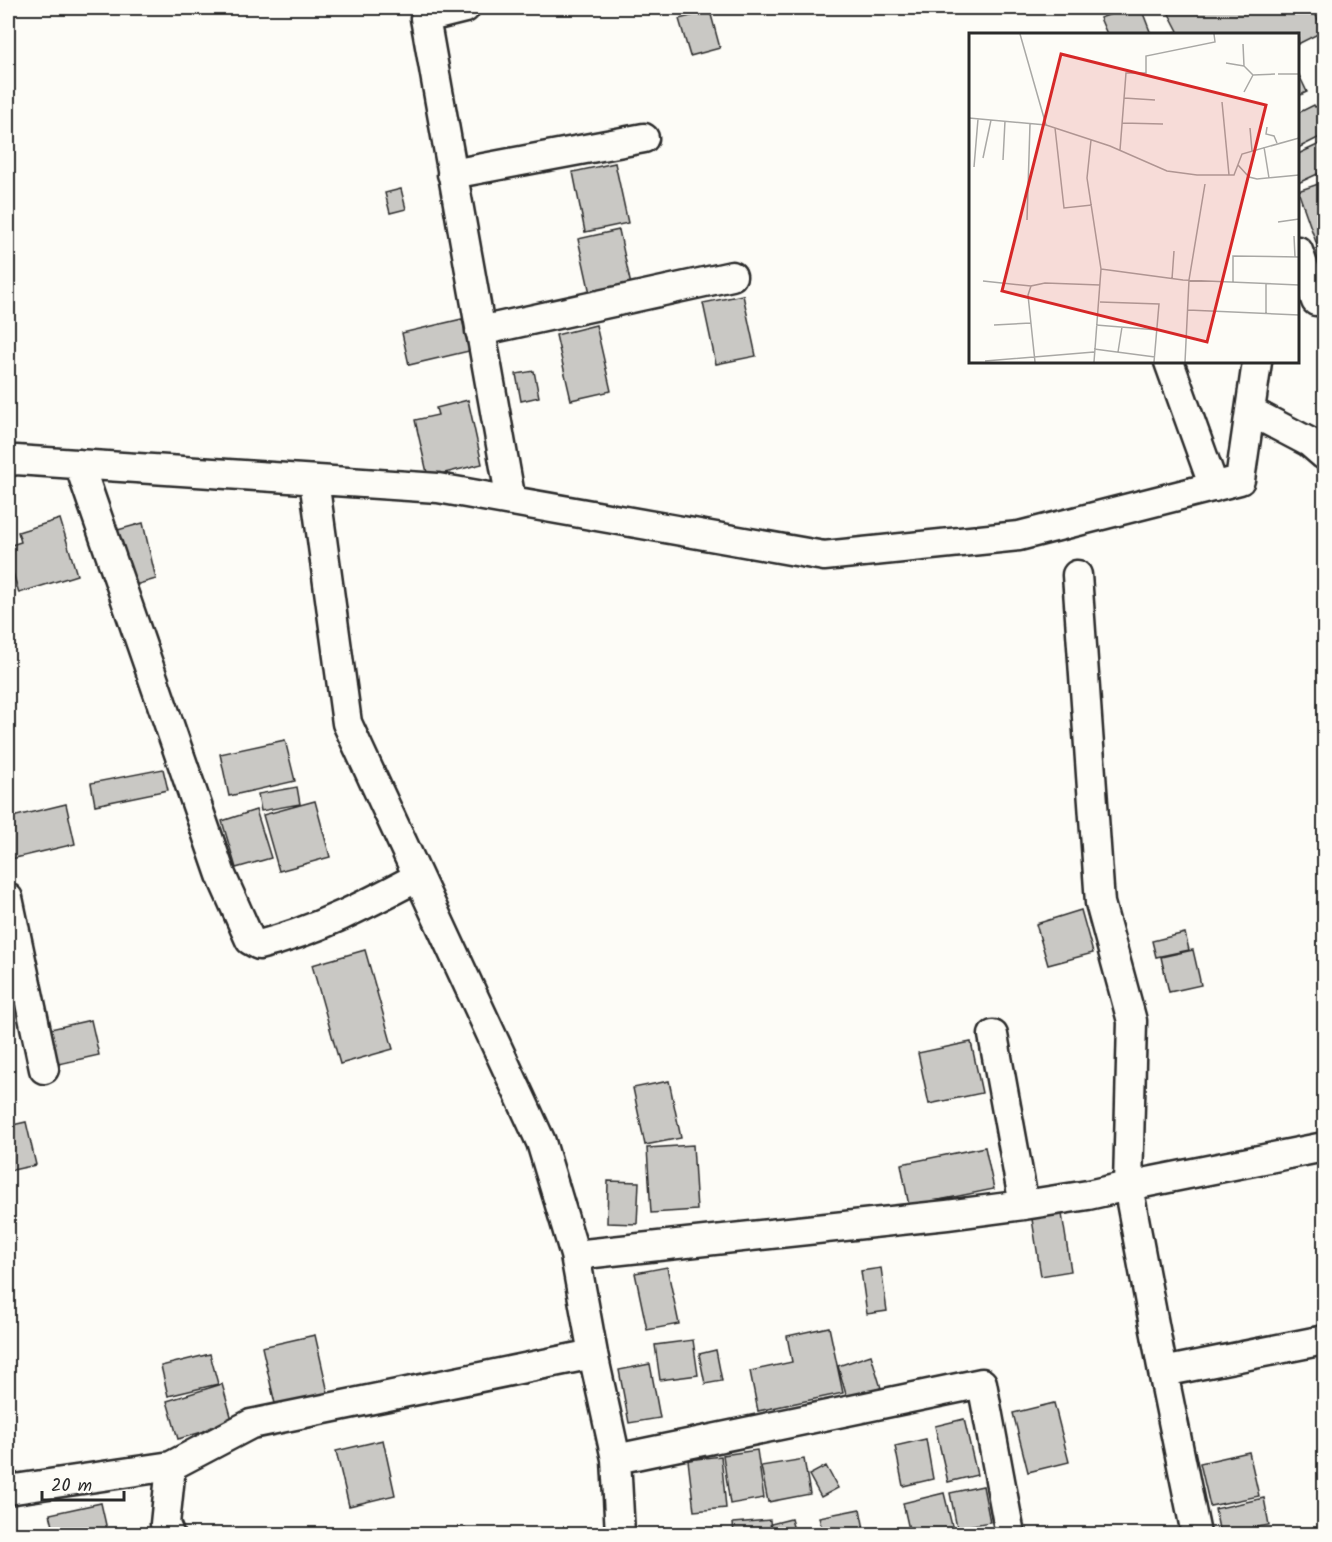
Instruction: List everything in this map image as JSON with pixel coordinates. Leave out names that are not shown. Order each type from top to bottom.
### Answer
[{"type":"street","points":[[465,8],[425,18],[510,501]]},
{"type":"street","points":[[452,174],[644,138]]},
{"type":"street","points":[[1299,255],[1313,304]]},
{"type":"street","points":[[480,331],[732,276]]},
{"type":"street","points":[[1169,363],[1214,487]]},
{"type":"street","points":[[10,455],[79,464],[438,488],[824,556],[1019,536],[1240,480],[1257,363]]},
{"type":"street","points":[[1250,411],[1309,442],[1324,455]]},
{"type":"street","points":[[79,464],[221,874],[250,940],[259,945],[285,939],[351,912],[418,877]]},
{"type":"street","points":[[314,480],[347,723],[542,1142],[575,1255],[592,1354],[615,1460],[620,1534]]},
{"type":"street","points":[[1077,575],[1100,903],[1132,1021],[1128,1186],[1196,1534]]},
{"type":"street","points":[[8,898],[44,1069]]},
{"type":"street","points":[[993,1035],[1024,1205]]},
{"type":"street","points":[[575,1255],[1024,1205],[1088,1195],[1324,1147]]},
{"type":"street","points":[[1163,1372],[1324,1340]]},
{"type":"street","points":[[8,1490],[171,1466],[251,1424],[592,1354]]},
{"type":"street","points":[[615,1460],[982,1383],[1010,1534]]},
{"type":"street","points":[[169,1534],[165,1524],[171,1466]]},
{"type":"building","points":[[1099,8],[1122,8],[1100,14]]},
{"type":"building","points":[[1128,8],[1141,8],[1151,33],[1107,33],[1100,18]]},
{"type":"building","points":[[1166,8],[1312,8],[1324,31],[1299,44],[1299,33],[1173,33],[1178,31]]},
{"type":"building","points":[[710,11],[720,48],[690,56],[679,19]]},
{"type":"building","points":[[1299,75],[1307,92],[1299,96]]},
{"type":"building","points":[[1324,103],[1324,135],[1299,148],[1299,112],[1314,105],[1315,107]]},
{"type":"building","points":[[1324,142],[1324,171],[1299,183],[1299,154]]},
{"type":"building","points":[[615,163],[628,223],[585,232],[573,172]]},
{"type":"building","points":[[1324,182],[1324,265],[1299,194],[1299,191]]},
{"type":"building","points":[[401,189],[406,209],[390,213],[385,193]]},
{"type":"building","points":[[619,230],[632,290],[591,298],[578,239]]},
{"type":"building","points":[[743,295],[756,356],[716,364],[703,303]]},
{"type":"building","points":[[462,319],[469,351],[409,365],[402,333]]},
{"type":"building","points":[[596,325],[611,391],[571,400],[556,335]]},
{"type":"building","points":[[534,371],[539,397],[521,401],[516,374]]},
{"type":"building","points":[[468,400],[482,464],[428,477],[415,420],[438,415],[436,408]]},
{"type":"building","points":[[60,519],[77,575],[19,593],[8,556],[8,546],[21,542],[18,532]]},
{"type":"building","points":[[143,523],[156,579],[128,587],[114,531]]},
{"type":"building","points":[[285,740],[295,781],[229,796],[220,754]]},
{"type":"building","points":[[163,769],[168,790],[95,805],[91,783]]},
{"type":"building","points":[[297,787],[300,804],[261,811],[258,794]]},
{"type":"building","points":[[315,801],[330,857],[279,871],[263,815]]},
{"type":"building","points":[[66,804],[75,844],[11,859],[8,843],[8,818]]},
{"type":"building","points":[[256,810],[271,858],[236,868],[222,821]]},
{"type":"building","points":[[1081,910],[1093,953],[1048,965],[1036,924]]},
{"type":"building","points":[[1185,933],[1189,950],[1156,957],[1152,941]]},
{"type":"building","points":[[365,950],[393,1049],[340,1064],[312,965]]},
{"type":"building","points":[[1193,950],[1201,985],[1169,992],[1161,957]]},
{"type":"building","points":[[91,1020],[99,1055],[54,1065],[46,1030]]},
{"type":"building","points":[[971,1042],[982,1093],[929,1104],[918,1053]]},
{"type":"building","points":[[669,1081],[681,1138],[645,1145],[633,1088]]},
{"type":"building","points":[[26,1122],[36,1165],[8,1171],[8,1126]]},
{"type":"building","points":[[693,1145],[697,1210],[651,1213],[647,1148]]},
{"type":"building","points":[[985,1147],[994,1189],[909,1206],[901,1164]]},
{"type":"building","points":[[608,1181],[639,1182],[637,1224],[607,1223]]},
{"type":"building","points":[[1062,1214],[1071,1271],[1041,1276],[1032,1219]]},
{"type":"building","points":[[667,1267],[679,1324],[647,1330],[635,1273]]},
{"type":"building","points":[[881,1268],[887,1311],[867,1314],[861,1271]]},
{"type":"building","points":[[829,1327],[843,1393],[758,1411],[750,1371],[792,1362],[787,1336]]},
{"type":"building","points":[[315,1335],[329,1397],[276,1408],[262,1347]]},
{"type":"building","points":[[693,1340],[698,1375],[660,1380],[655,1345]]},
{"type":"building","points":[[716,1350],[722,1381],[705,1384],[699,1354]]},
{"type":"building","points":[[210,1354],[218,1384],[168,1396],[161,1366]]},
{"type":"building","points":[[871,1355],[881,1388],[847,1398],[838,1366]]},
{"type":"building","points":[[650,1364],[660,1418],[629,1423],[619,1370]]},
{"type":"building","points":[[222,1384],[233,1423],[178,1439],[167,1401]]},
{"type":"building","points":[[1054,1403],[1069,1462],[1028,1472],[1013,1413]]},
{"type":"building","points":[[964,1419],[977,1475],[948,1482],[935,1426]]},
{"type":"building","points":[[926,1439],[933,1479],[903,1486],[895,1446]]},
{"type":"building","points":[[383,1440],[395,1495],[349,1506],[336,1451]]},
{"type":"building","points":[[757,1450],[764,1498],[730,1504],[723,1455]]},
{"type":"building","points":[[1249,1452],[1259,1496],[1210,1506],[1200,1463]]},
{"type":"building","points":[[721,1456],[726,1508],[694,1511],[688,1460]]},
{"type":"building","points":[[804,1459],[810,1494],[768,1502],[761,1466]]},
{"type":"building","points":[[826,1466],[838,1488],[821,1497],[809,1475]]},
{"type":"building","points":[[983,1486],[990,1522],[957,1528],[950,1493]]},
{"type":"building","points":[[944,1493],[954,1534],[910,1534],[903,1503]]},
{"type":"building","points":[[1264,1498],[1269,1525],[1220,1534],[1215,1509]]},
{"type":"building","points":[[101,1503],[108,1534],[55,1534],[50,1514]]},
{"type":"building","points":[[860,1509],[865,1534],[823,1534],[819,1517]]},
{"type":"building","points":[[791,1519],[795,1534],[773,1534],[771,1524]]},
{"type":"building","points":[[770,1520],[771,1534],[734,1534],[733,1523]]}]
